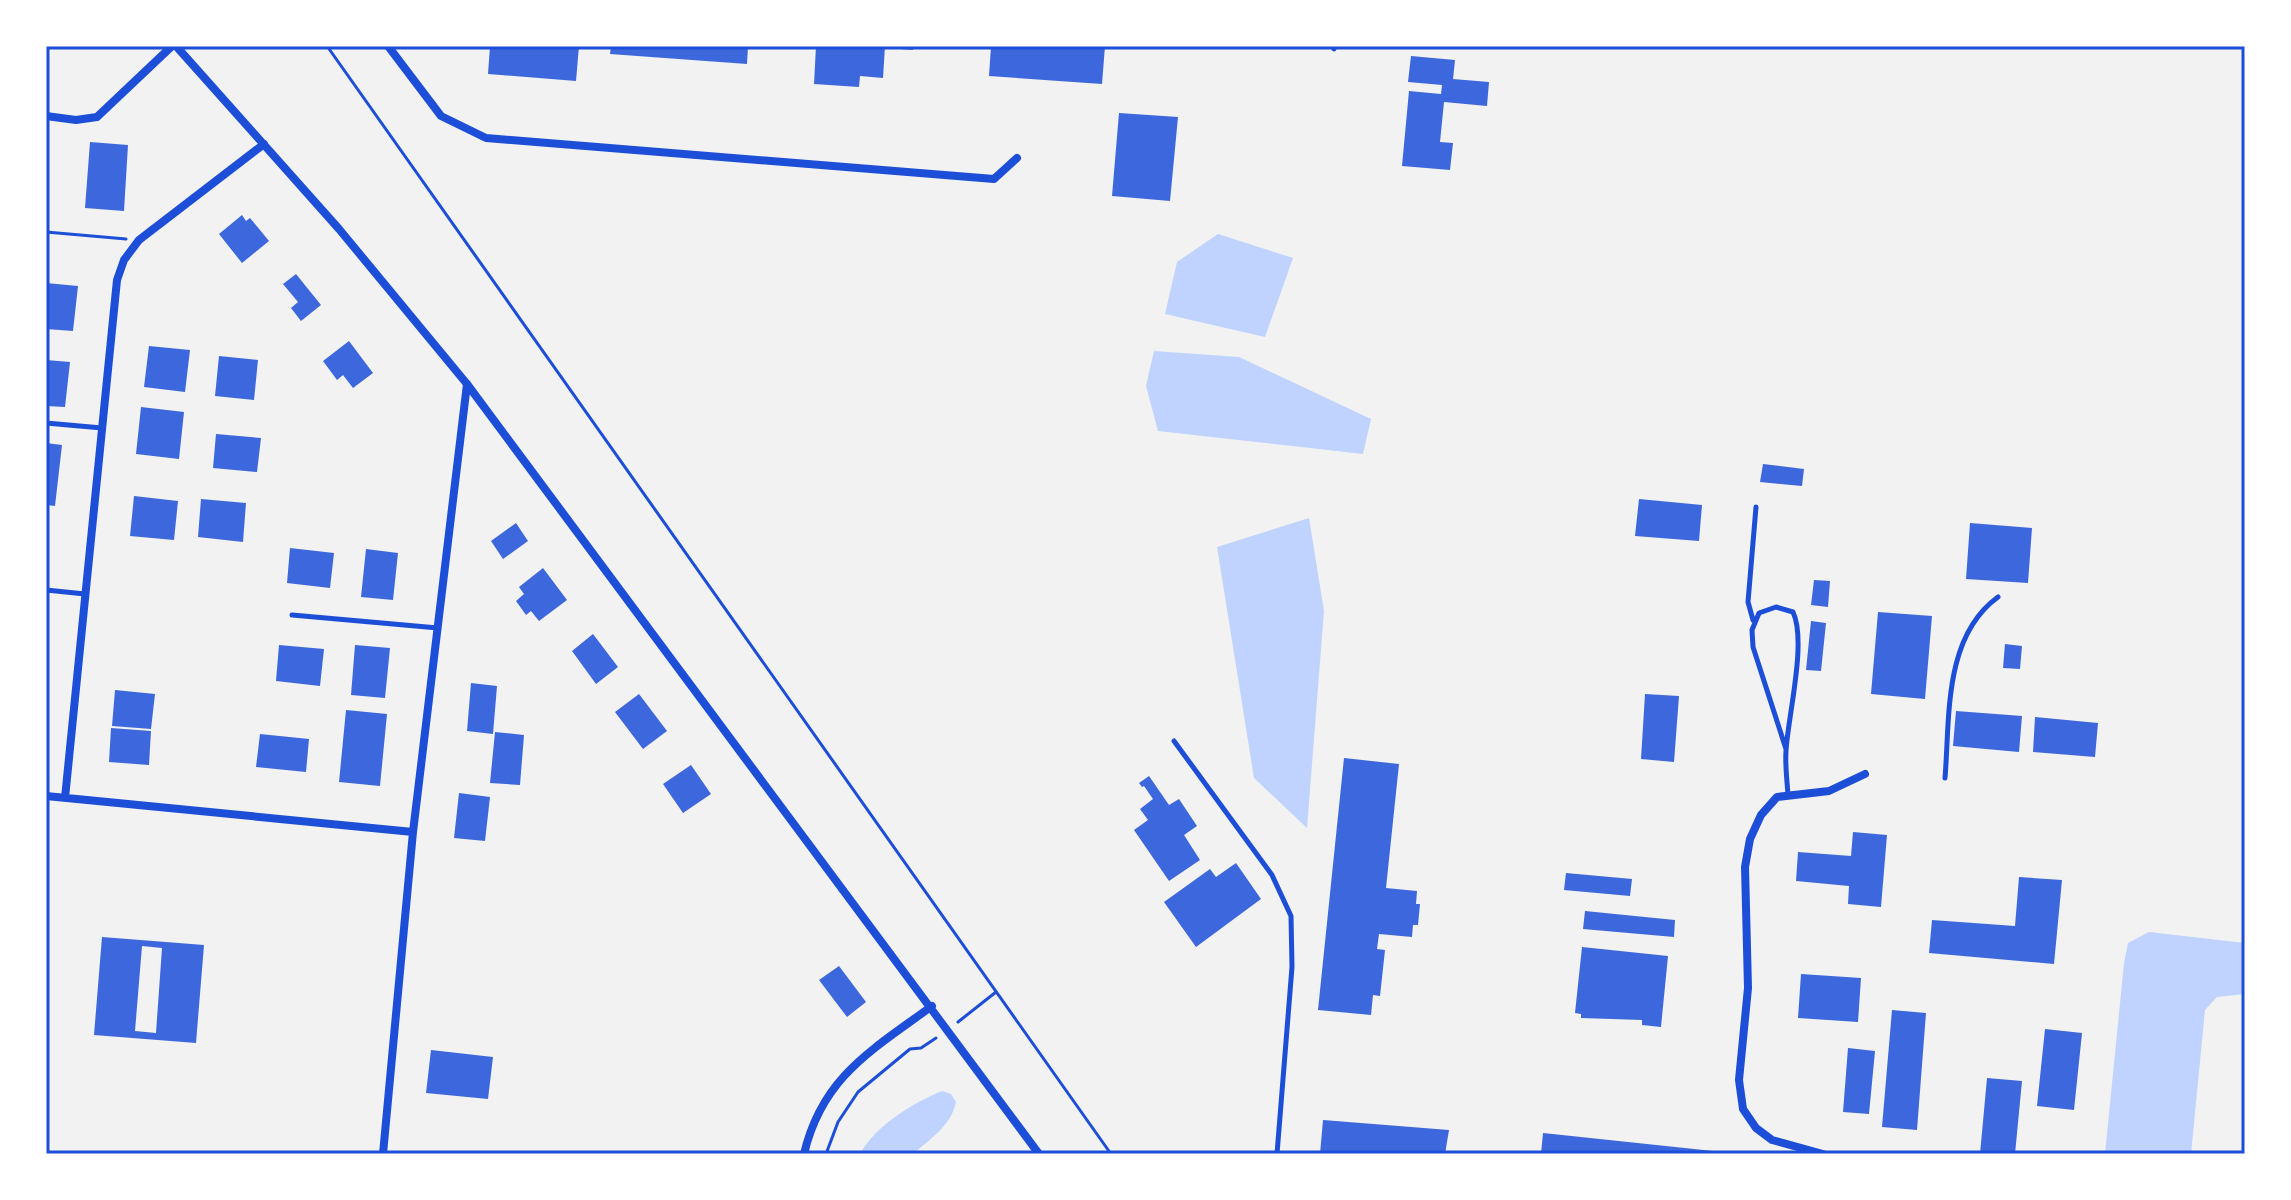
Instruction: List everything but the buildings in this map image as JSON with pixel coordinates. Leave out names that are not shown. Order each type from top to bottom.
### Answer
[{"type":"street","points":[[46,116],[76,120],[97,117],[174,46],[339,229],[467,384],[1039,1154]]},
{"type":"street","points":[[388,46],[441,116],[486,138],[994,179],[1017,158]]},
{"type":"street","points":[[65,798],[117,280],[124,260],[139,240],[264,144]]},
{"type":"street","points":[[383,1154],[413,832],[467,384]]},
{"type":"street","points":[[1823,1154],[1772,1140],[1756,1128],[1743,1109],[1739,1080],[1748,988],[1745,867],[1750,839],[1761,815],[1777,797],[1829,791],[1865,774]]},
{"type":"street","points":[[46,796],[413,832]]},
{"type":"street","points":[[804,1154],[818,1110],[834,1086],[858,1060],[932,1006]]},
{"type":"lane","points":[[46,423],[102,428]]},
{"type":"lane","points":[[1756,507],[1748,602],[1754,621],[1753,647],[1786,749]]},
{"type":"lane","points":[[46,590],[85,594]]},
{"type":"lane","points":[[1945,778],[1955,665],[1982,609],[1998,597]]},
{"type":"lane","points":[[1754,621],[1759,613],[1776,607],[1793,612],[1797,621],[1797,650],[1786,749],[1788,795]]},
{"type":"lane","points":[[292,615],[438,628]]},
{"type":"lane","points":[[1174,741],[1272,875],[1291,916],[1292,967],[1277,1154]]},
{"type":"path","points":[[327,46],[1111,1154]]},
{"type":"path","points":[[46,232],[139,240]]},
{"type":"path","points":[[954,1025],[996,992]]},
{"type":"path","points":[[826,1154],[838,1122],[858,1092],[910,1049],[921,1048],[935,1038]]},
{"type":"water","points":[[1218,234],[1293,258],[1265,337],[1165,314],[1177,262]]},
{"type":"water","points":[[1154,351],[1239,357],[1371,419],[1363,454],[1158,431],[1146,386]]},
{"type":"water","points":[[1309,518],[1324,611],[1307,828],[1254,778],[1217,547]]},
{"type":"water","points":[[2149,932],[2245,943],[2245,994],[2217,997],[2205,1010],[2191,1154],[2105,1154],[2124,963],[2128,943]]},
{"type":"water","points":[[942,1091],[951,1094],[956,1102],[950,1118],[913,1154],[860,1154],[875,1134],[896,1116]]}]
